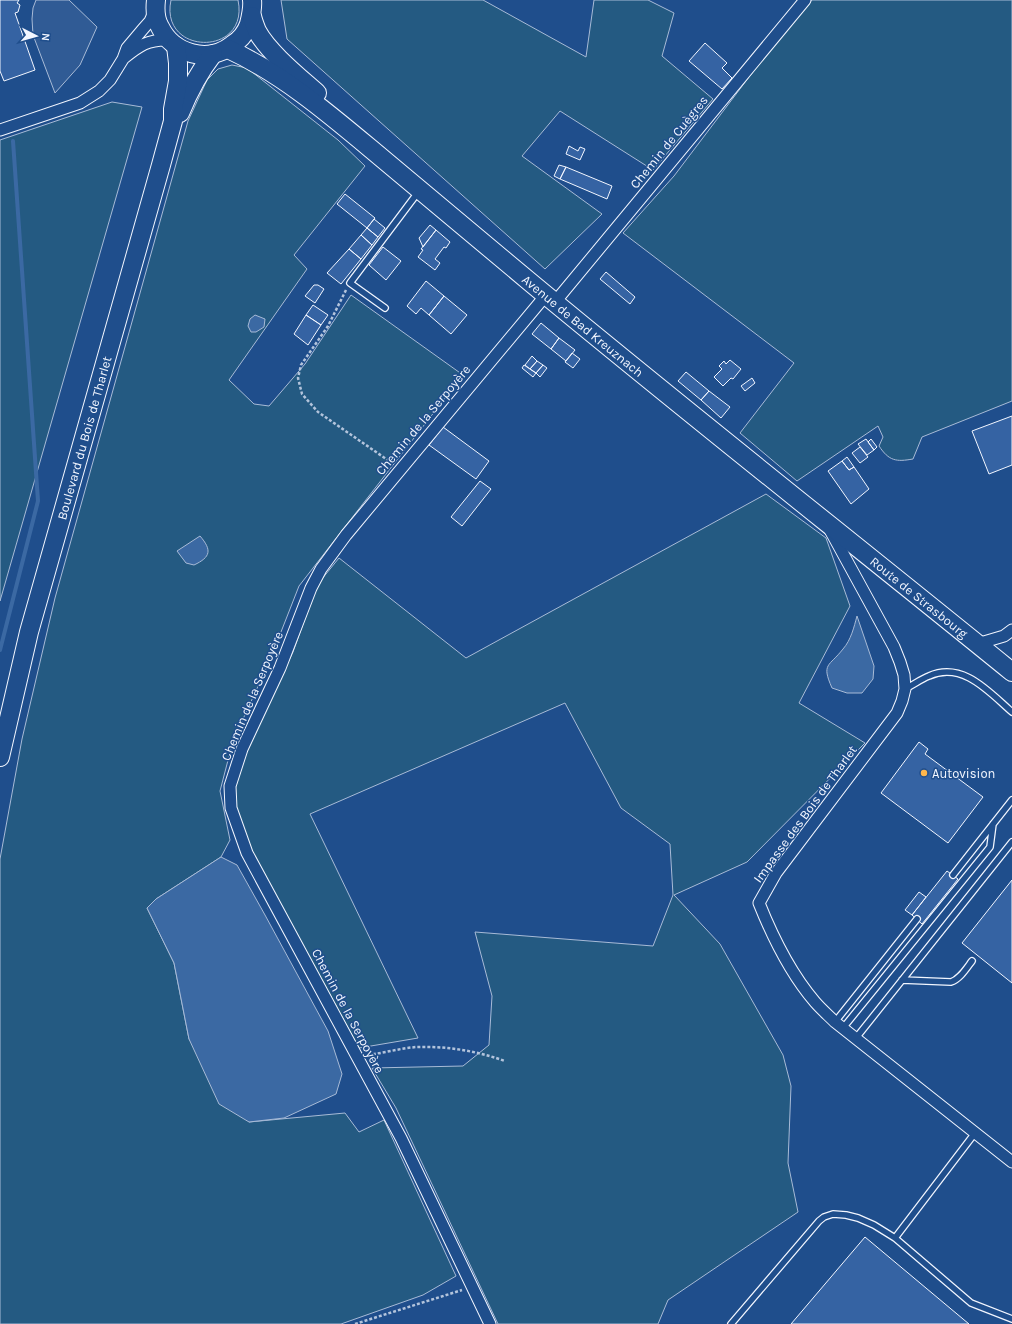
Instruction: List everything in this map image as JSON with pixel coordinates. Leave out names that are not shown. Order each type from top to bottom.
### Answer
[{"type":"main road","points":[[155,5],[160,28],[172,43],[191,54],[200,55],[220,51]]},
{"type":"main road","name":"Avenue de Bad Kreuznach","points":[[252,8],[257,30],[263,40],[320,96],[342,125]]},
{"type":"main road","name":"Boulevard du Bois de Tharlet","points":[[173,120],[178,116],[200,71],[220,51],[238,40],[243,35],[247,29],[252,8]]},
{"type":"main road","name":"Boulevard du Bois de Tharlet","points":[[0,757],[29,632],[173,120],[173,109],[178,81],[178,63],[172,43]]},
{"type":"main road","name":"Avenue de Bad Kreuznach","points":[[220,51],[248,58],[271,71],[342,125],[551,299],[826,523]]},
{"type":"main road","name":"Route de Strasbourg","points":[[826,523],[1012,672]]},
{"type":"street","name":"Chemin de Cuègres","points":[[551,299],[805,0]]},
{"type":"street","points":[[0,130],[80,103],[102,87],[110,80],[124,58],[127,48],[150,20],[155,5]]},
{"type":"street","points":[[124,58],[149,41],[158,40],[172,43]]},
{"type":"street","name":"Chemin de la Serpoyère","points":[[490,1324],[401,1138],[246,853],[231,808],[230,786],[242,749],[280,668],[311,588],[321,569],[346,535],[401,469],[551,299]]},
{"type":"street","name":"Impasse des Bois de Tharlet","points":[[826,523],[894,647],[904,675],[905,689],[897,713],[776,873],[759,903],[769,929],[789,966],[815,1002],[839,1025],[1012,1162]]},
{"type":"street","points":[[977,644],[1004,636],[1012,630]]},
{"type":"lane","points":[[385,308],[350,283],[420,190]]},
{"type":"lane","points":[[905,689],[929,676],[940,672],[948,671],[958,673],[966,675],[974,680],[1012,712]]},
{"type":"lane","points":[[953,875],[1012,800]]},
{"type":"lane","points":[[839,1025],[990,847],[993,824]]},
{"type":"lane","points":[[856,1038],[1012,842]]},
{"type":"lane","points":[[839,1025],[917,919]]},
{"type":"lane","points":[[902,980],[951,982],[956,980],[972,961]]},
{"type":"lane","points":[[895,1238],[975,1133]]},
{"type":"lane","points":[[731,1324],[819,1220],[833,1214],[858,1218],[874,1225],[895,1238],[972,1303],[1012,1319]]},
{"type":"path","points":[[350,283],[328,326],[301,365],[298,378],[302,394],[318,412],[401,469]]},
{"type":"path","points":[[357,1057],[416,1047],[462,1049],[488,1054],[505,1061]]},
{"type":"path","points":[[355,1324],[472,1287]]},
{"type":"shaded area","points":[[36,0],[69,0],[97,27],[80,65],[55,93],[33,35],[32,19],[33,8]]},
{"type":"shaded area","points":[[171,0],[238,0],[238,19],[231,32],[219,40],[204,42],[190,40],[178,32],[171,18]]},
{"type":"shaded area","points":[[281,0],[483,0],[586,57],[594,0],[648,0],[674,13],[662,56],[713,99],[653,170],[560,111],[522,156],[602,214],[545,269],[287,39]]},
{"type":"shaded area","points":[[812,0],[1012,0],[1012,401],[922,437],[913,459],[897,460],[886,455],[879,446],[883,437],[878,426],[797,481],[740,433],[794,363],[623,233],[674,176],[771,48]]},
{"type":"shaded area","points":[[232,65],[247,68],[338,140],[365,166],[294,255],[307,269],[229,380],[254,404],[269,406],[305,364],[351,295],[463,375],[299,586],[270,660],[233,741],[220,791],[230,840],[221,857],[156,899],[147,908],[174,963],[189,1039],[249,1122],[345,1113],[359,1132],[384,1120],[456,1276],[423,1295],[341,1324],[0,1324],[0,859],[22,739],[55,598],[188,121],[207,80],[218,69]]},
{"type":"shaded area","points":[[112,102],[142,107],[0,601],[0,140]]},
{"type":"shaded area","points":[[255,315],[265,319],[264,327],[256,332],[251,332],[248,326],[250,319]]},
{"type":"shaded area","points":[[766,494],[826,538],[850,606],[799,703],[865,743],[747,862],[674,895],[720,944],[783,1055],[791,1086],[788,1163],[798,1212],[668,1300],[658,1324],[498,1324],[396,1108],[372,1068],[463,1066],[489,1045],[492,996],[475,932],[653,946],[673,895],[670,844],[621,808],[565,703],[310,814],[418,1038],[359,1048],[248,845],[236,807],[235,789],[248,746],[293,652],[317,585],[339,558],[466,658]]},
{"type":"shaded area","points":[[200,536],[207,545],[207,556],[194,565],[186,563],[177,551]]},
{"type":"shaded area","points":[[857,616],[874,666],[873,679],[862,693],[847,693],[832,688],[827,674],[827,669],[830,663],[848,642]]},
{"type":"shaded area","points":[[221,857],[237,865],[265,915],[328,1031],[342,1074],[336,1094],[284,1118],[249,1122],[219,1104],[189,1039],[174,963],[147,908],[156,899]]},
{"type":"building","points":[[0,0],[19,0],[17,3],[20,5],[18,12],[15,13],[35,70],[4,81],[0,71]]},
{"type":"building","points":[[705,43],[727,63],[722,68],[732,78],[722,89],[689,61]]},
{"type":"building","points":[[569,146],[578,151],[580,147],[585,149],[580,160],[566,154]]},
{"type":"building","points":[[559,165],[566,167],[560,179],[554,176]]},
{"type":"building","points":[[566,167],[612,186],[607,199],[560,179]]},
{"type":"building","points":[[345,194],[375,218],[367,228],[337,204]]},
{"type":"building","points":[[374,219],[385,228],[378,237],[367,228]]},
{"type":"building","points":[[430,225],[436,230],[423,247],[419,238]]},
{"type":"building","points":[[367,228],[378,237],[372,245],[361,235]]},
{"type":"building","points":[[436,230],[450,242],[435,259],[440,263],[435,270],[418,257],[423,250],[421,249]]},
{"type":"building","points":[[361,235],[372,245],[361,259],[349,249]]},
{"type":"building","points":[[383,247],[401,261],[386,280],[369,265]]},
{"type":"building","points":[[349,249],[361,259],[341,284],[327,273]]},
{"type":"building","points":[[606,272],[635,297],[630,304],[600,279]]},
{"type":"building","points":[[426,281],[444,296],[429,315],[421,308],[416,314],[407,306]]},
{"type":"building","points":[[314,285],[318,285],[324,289],[315,303],[305,296]]},
{"type":"building","points":[[444,296],[467,315],[451,334],[429,315]]},
{"type":"building","points":[[313,305],[328,315],[321,325],[306,315]]},
{"type":"building","points":[[306,315],[321,325],[308,345],[294,334]]},
{"type":"building","points":[[541,323],[559,338],[551,349],[532,334]]},
{"type":"building","points":[[559,338],[575,350],[566,361],[551,349]]},
{"type":"building","points":[[572,353],[580,359],[573,368],[565,362]]},
{"type":"building","points":[[532,356],[537,361],[530,369],[525,365]]},
{"type":"building","points":[[730,360],[741,369],[733,379],[731,378],[723,386],[714,377],[722,369],[719,366],[724,361],[726,364]]},
{"type":"building","points":[[537,361],[543,365],[536,373],[530,369]]},
{"type":"building","points":[[524,365],[536,373],[533,377],[522,368]]},
{"type":"building","points":[[543,365],[547,368],[540,377],[536,373]]},
{"type":"building","points":[[686,372],[709,391],[701,400],[678,381]]},
{"type":"building","points":[[752,378],[755,383],[745,391],[741,386]]},
{"type":"building","points":[[709,391],[730,407],[721,418],[701,400]]},
{"type":"building","points":[[1012,416],[1012,465],[989,474],[972,431]]},
{"type":"building","points":[[443,427],[489,461],[476,479],[429,445]]},
{"type":"building","points":[[866,439],[874,450],[867,455],[858,444]]},
{"type":"building","points":[[871,439],[877,447],[874,450],[868,442]]},
{"type":"building","points":[[860,447],[868,457],[860,463],[852,453]]},
{"type":"building","points":[[847,457],[854,467],[849,470],[842,461]]},
{"type":"building","points":[[842,461],[849,470],[854,467],[869,489],[851,504],[828,471]]},
{"type":"building","points":[[480,481],[491,489],[462,526],[451,517]]},
{"type":"building","name":"Autovision","points":[[919,742],[928,749],[925,754],[983,797],[948,843],[881,793]]},
{"type":"building","points":[[947,871],[958,879],[922,924],[912,915]]},
{"type":"building","points":[[1012,880],[1012,983],[962,943]]},
{"type":"building","points":[[919,892],[926,897],[912,915],[905,910]]},
{"type":"building","points":[[865,1237],[969,1324],[791,1324]]},
{"type":"waterway","points":[[0,650],[38,501],[13,141]]},
{"type":"place","name":"Autovision","points":[[924,773]]}]
